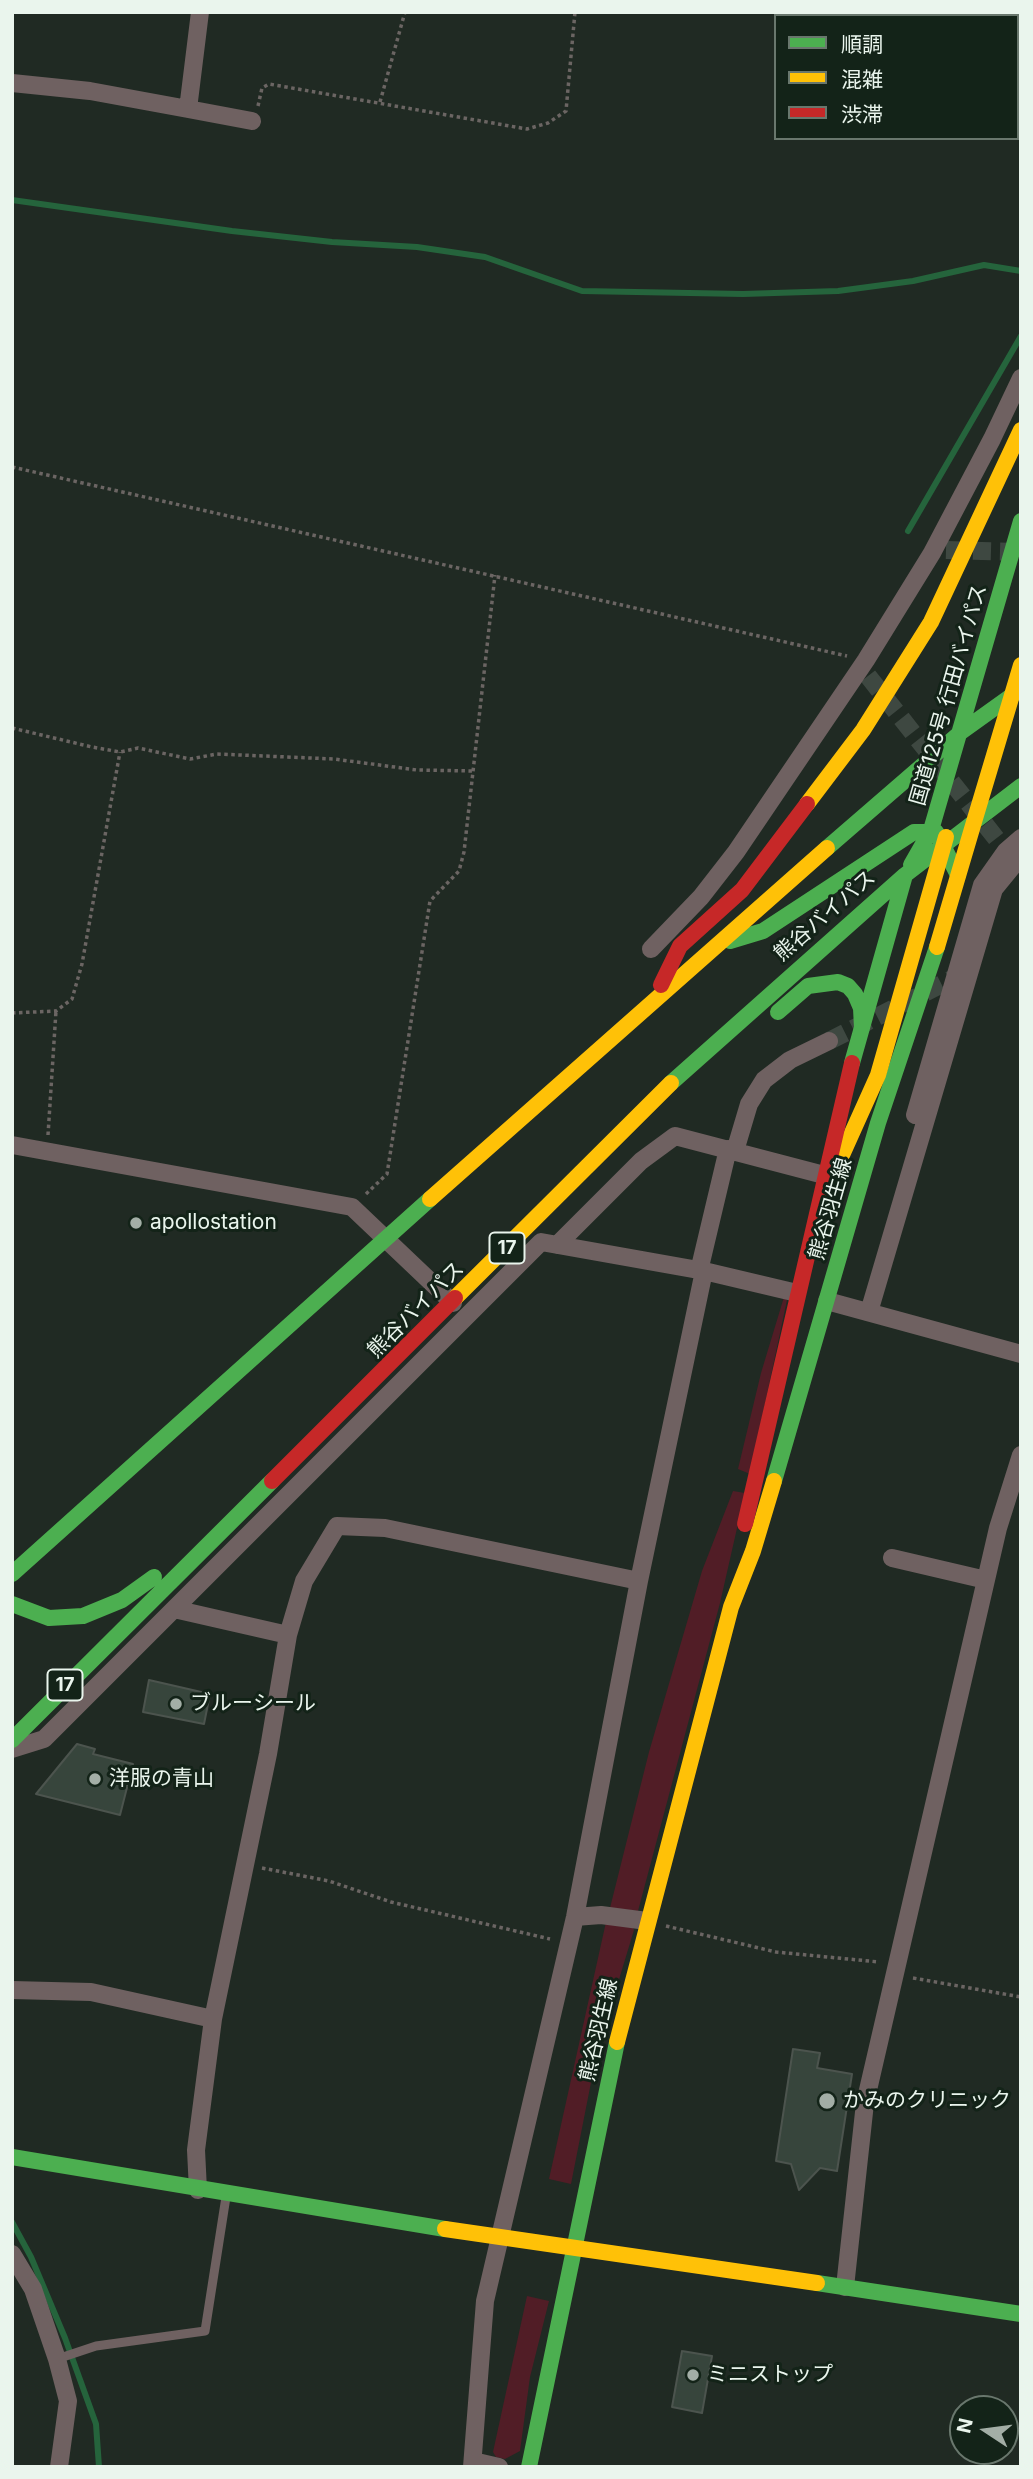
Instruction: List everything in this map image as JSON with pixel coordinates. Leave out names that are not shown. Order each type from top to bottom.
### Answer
[{"type":"main road","points":[[655,999],[680,946],[742,890],[863,730],[931,622],[1021,430]]},
{"type":"main road","name":"国道125号 行田バイパス","points":[[905,876],[931,830],[1021,521]]},
{"type":"main road","points":[[974,822],[987,738],[1017,692],[1021,665]]},
{"type":"main road","points":[[12,1574],[712,947],[961,732],[1017,692]]},
{"type":"main road","points":[[961,732],[987,738],[1021,729]]},
{"type":"main road","points":[[815,1216],[878,1075],[944,845],[961,732]]},
{"type":"main road","name":"熊谷バイパス","points":[[12,1740],[693,1061],[905,876],[1021,786]]},
{"type":"main road","name":"熊谷羽生線","points":[[529,2467],[609,2076],[647,1921],[731,1608],[753,1551],[877,1123],[922,999],[974,822]]},
{"type":"main road","points":[[712,947],[763,931],[914,832],[936,832],[958,875]]},
{"type":"main road","name":"熊谷羽生線","points":[[731,1608],[740,1546],[824,1175],[905,876]]},
{"type":"main road","points":[[766,1022],[808,986],[838,982],[848,986],[855,994],[861,1008],[862,1028]]},
{"type":"main road","points":[[693,1061],[746,1040]]},
{"type":"main road","points":[[12,1604],[33,1614],[66,1619],[104,1610],[234,1518]]},
{"type":"main road","points":[[12,2157],[227,2195],[500,2238],[574,2246],[1021,2314]]},
{"type":"street","points":[[188,109],[200,12]]},
{"type":"street","points":[[12,83],[90,91],[252,121]]},
{"type":"street","points":[[650,949],[701,897],[779,792],[866,660],[932,553],[1021,378]]},
{"type":"street","points":[[779,792],[796,786],[946,550],[996,455],[1021,394]]},
{"type":"street","points":[[904,1194],[909,1137],[982,884],[1006,851],[1021,838]]},
{"type":"street","points":[[869,1312],[994,889],[1021,856]]},
{"type":"street","points":[[499,2467],[473,2464],[485,2301],[575,1917],[701,1271],[731,1150],[749,1104],[764,1080],[790,1060],[829,1041]]},
{"type":"street","points":[[557,1245],[641,1161],[675,1136],[824,1175]]},
{"type":"street","points":[[12,1145],[352,1208],[389,1239],[453,1303]]},
{"type":"street","points":[[12,1749],[44,1739],[541,1242],[701,1271],[797,1293]]},
{"type":"street","points":[[827,1301],[1021,1354]]},
{"type":"street","points":[[845,2287],[865,2103],[986,1580],[1021,1455]]},
{"type":"street","points":[[198,2190],[196,2150],[213,2019],[246,1865],[288,1635],[304,1581],[337,1526],[385,1528],[639,1581]]},
{"type":"street","points":[[892,1558],[986,1580]]},
{"type":"street","points":[[174,1609],[288,1635]]},
{"type":"street","points":[[575,1917],[601,1915],[647,1921]]},
{"type":"street","points":[[12,1990],[91,1992],[213,2019]]},
{"type":"street","points":[[12,2254],[33,2289],[60,2358],[68,2401],[59,2467]]},
{"type":"lane","points":[[60,2358],[96,2346],[205,2331],[227,2195]]},
{"type":"path","points":[[380,102],[405,12]]},
{"type":"path","points":[[252,121],[262,88],[269,84],[527,129],[548,123],[566,110],[575,12]]},
{"type":"path","points":[[12,467],[866,660]]},
{"type":"path","points":[[352,1208],[387,1174],[426,914],[430,901],[459,871],[495,575]]},
{"type":"path","points":[[12,728],[120,752],[138,748],[190,759],[217,754],[334,759],[417,770],[473,771]]},
{"type":"path","points":[[12,1013],[56,1011],[72,999],[82,964],[120,752]]},
{"type":"path","points":[[47,1151],[56,1011]]},
{"type":"path","points":[[246,1865],[329,1881],[391,1902],[569,1943]]},
{"type":"path","points":[[647,1921],[776,1952],[897,1969],[1021,1997]]},
{"type":"shaded area","points":[[784,1297],[787,1300],[750,1474],[738,1469],[761,1373]]},
{"type":"shaded area","points":[[733,1491],[745,1493],[720,1603],[638,1911],[610,1908],[649,1752],[702,1571]]},
{"type":"shaded area","points":[[606,1922],[632,1926],[634,1930],[597,2052],[571,2184],[549,2179]]},
{"type":"shaded area","points":[[527,2296],[549,2301],[530,2377],[520,2451],[505,2459],[496,2457],[493,2452]]},
{"type":"building","name":"ブルーシール","points":[[149,1680],[210,1694],[204,1724],[143,1712]]},
{"type":"building","points":[[77,1744],[95,1749],[93,1754],[133,1764],[120,1815],[36,1794]]},
{"type":"building","points":[[793,2049],[820,2053],[817,2068],[852,2074],[837,2171],[820,2168],[799,2190],[791,2164],[776,2161]]},
{"type":"building","name":"ミニストップ","points":[[682,2351],[712,2356],[702,2413],[672,2407]]},
{"type":"waterway","points":[[12,200],[232,231],[332,242],[417,247],[485,257],[582,291],[743,294],[838,291],[913,281],[984,265],[1021,271]]},
{"type":"waterway","points":[[908,531],[1021,336]]},
{"type":"waterway","points":[[12,2222],[31,2257],[65,2338],[96,2424],[99,2467]]},
{"type":"tunnel","points":[[946,550],[1019,552]]},
{"type":"tunnel","points":[[868,676],[1006,851]]},
{"type":"tunnel","points":[[829,1041],[954,978]]},
{"type":"traffic: fast","points":[[911,865],[931,830],[1021,521]]},
{"type":"traffic: fast","points":[[827,848],[961,732],[1021,689]]},
{"type":"traffic: fast","points":[[671,1083],[905,875],[1021,786]]},
{"type":"traffic: fast","points":[[730,941],[763,931],[914,832],[936,832],[958,875]]},
{"type":"traffic: fast","points":[[852,1063],[905,875]]},
{"type":"traffic: fast","points":[[774,1481],[878,1123],[937,947]]},
{"type":"traffic: fast","points":[[778,1012],[808,986],[838,982],[848,986],[855,994],[861,1008],[862,1028]]},
{"type":"traffic: fast","points":[[12,1574],[430,1199]]},
{"type":"traffic: fast","points":[[12,1740],[272,1481]]},
{"type":"traffic: fast","points":[[12,1604],[49,1618],[83,1616],[122,1600],[154,1577]]},
{"type":"traffic: fast","points":[[529,2467],[617,2042]]},
{"type":"traffic: fast","points":[[12,2157],[445,2229]]},
{"type":"traffic: fast","points":[[817,2283],[1021,2314]]},
{"type":"traffic: slow","points":[[807,804],[863,730],[931,622],[1021,430]]},
{"type":"traffic: slow","points":[[974,822],[1021,665]]},
{"type":"traffic: slow","points":[[937,947],[974,822]]},
{"type":"traffic: slow","points":[[838,1164],[878,1075],[946,837]]},
{"type":"traffic: slow","points":[[430,1199],[827,848]]},
{"type":"traffic: slow","points":[[455,1298],[671,1083]]},
{"type":"traffic: slow","points":[[617,2042],[731,1607],[753,1551],[774,1481]]},
{"type":"traffic: slow","points":[[445,2229],[817,2283]]},
{"type":"traffic: jam","points":[[661,985],[680,946],[742,890],[807,804]]},
{"type":"traffic: jam","points":[[745,1524],[852,1063]]},
{"type":"traffic: jam","points":[[272,1481],[455,1298]]},
{"type":"place","name":"apollostation","points":[[136,1223]]},
{"type":"place","name":"ブルーシール","points":[[176,1704]]},
{"type":"place","name":"洋服の青山","points":[[95,1779]]},
{"type":"place","name":"かみのクリニック","points":[[827,2101]]},
{"type":"place","name":"ミニストップ","points":[[693,2375]]}]
